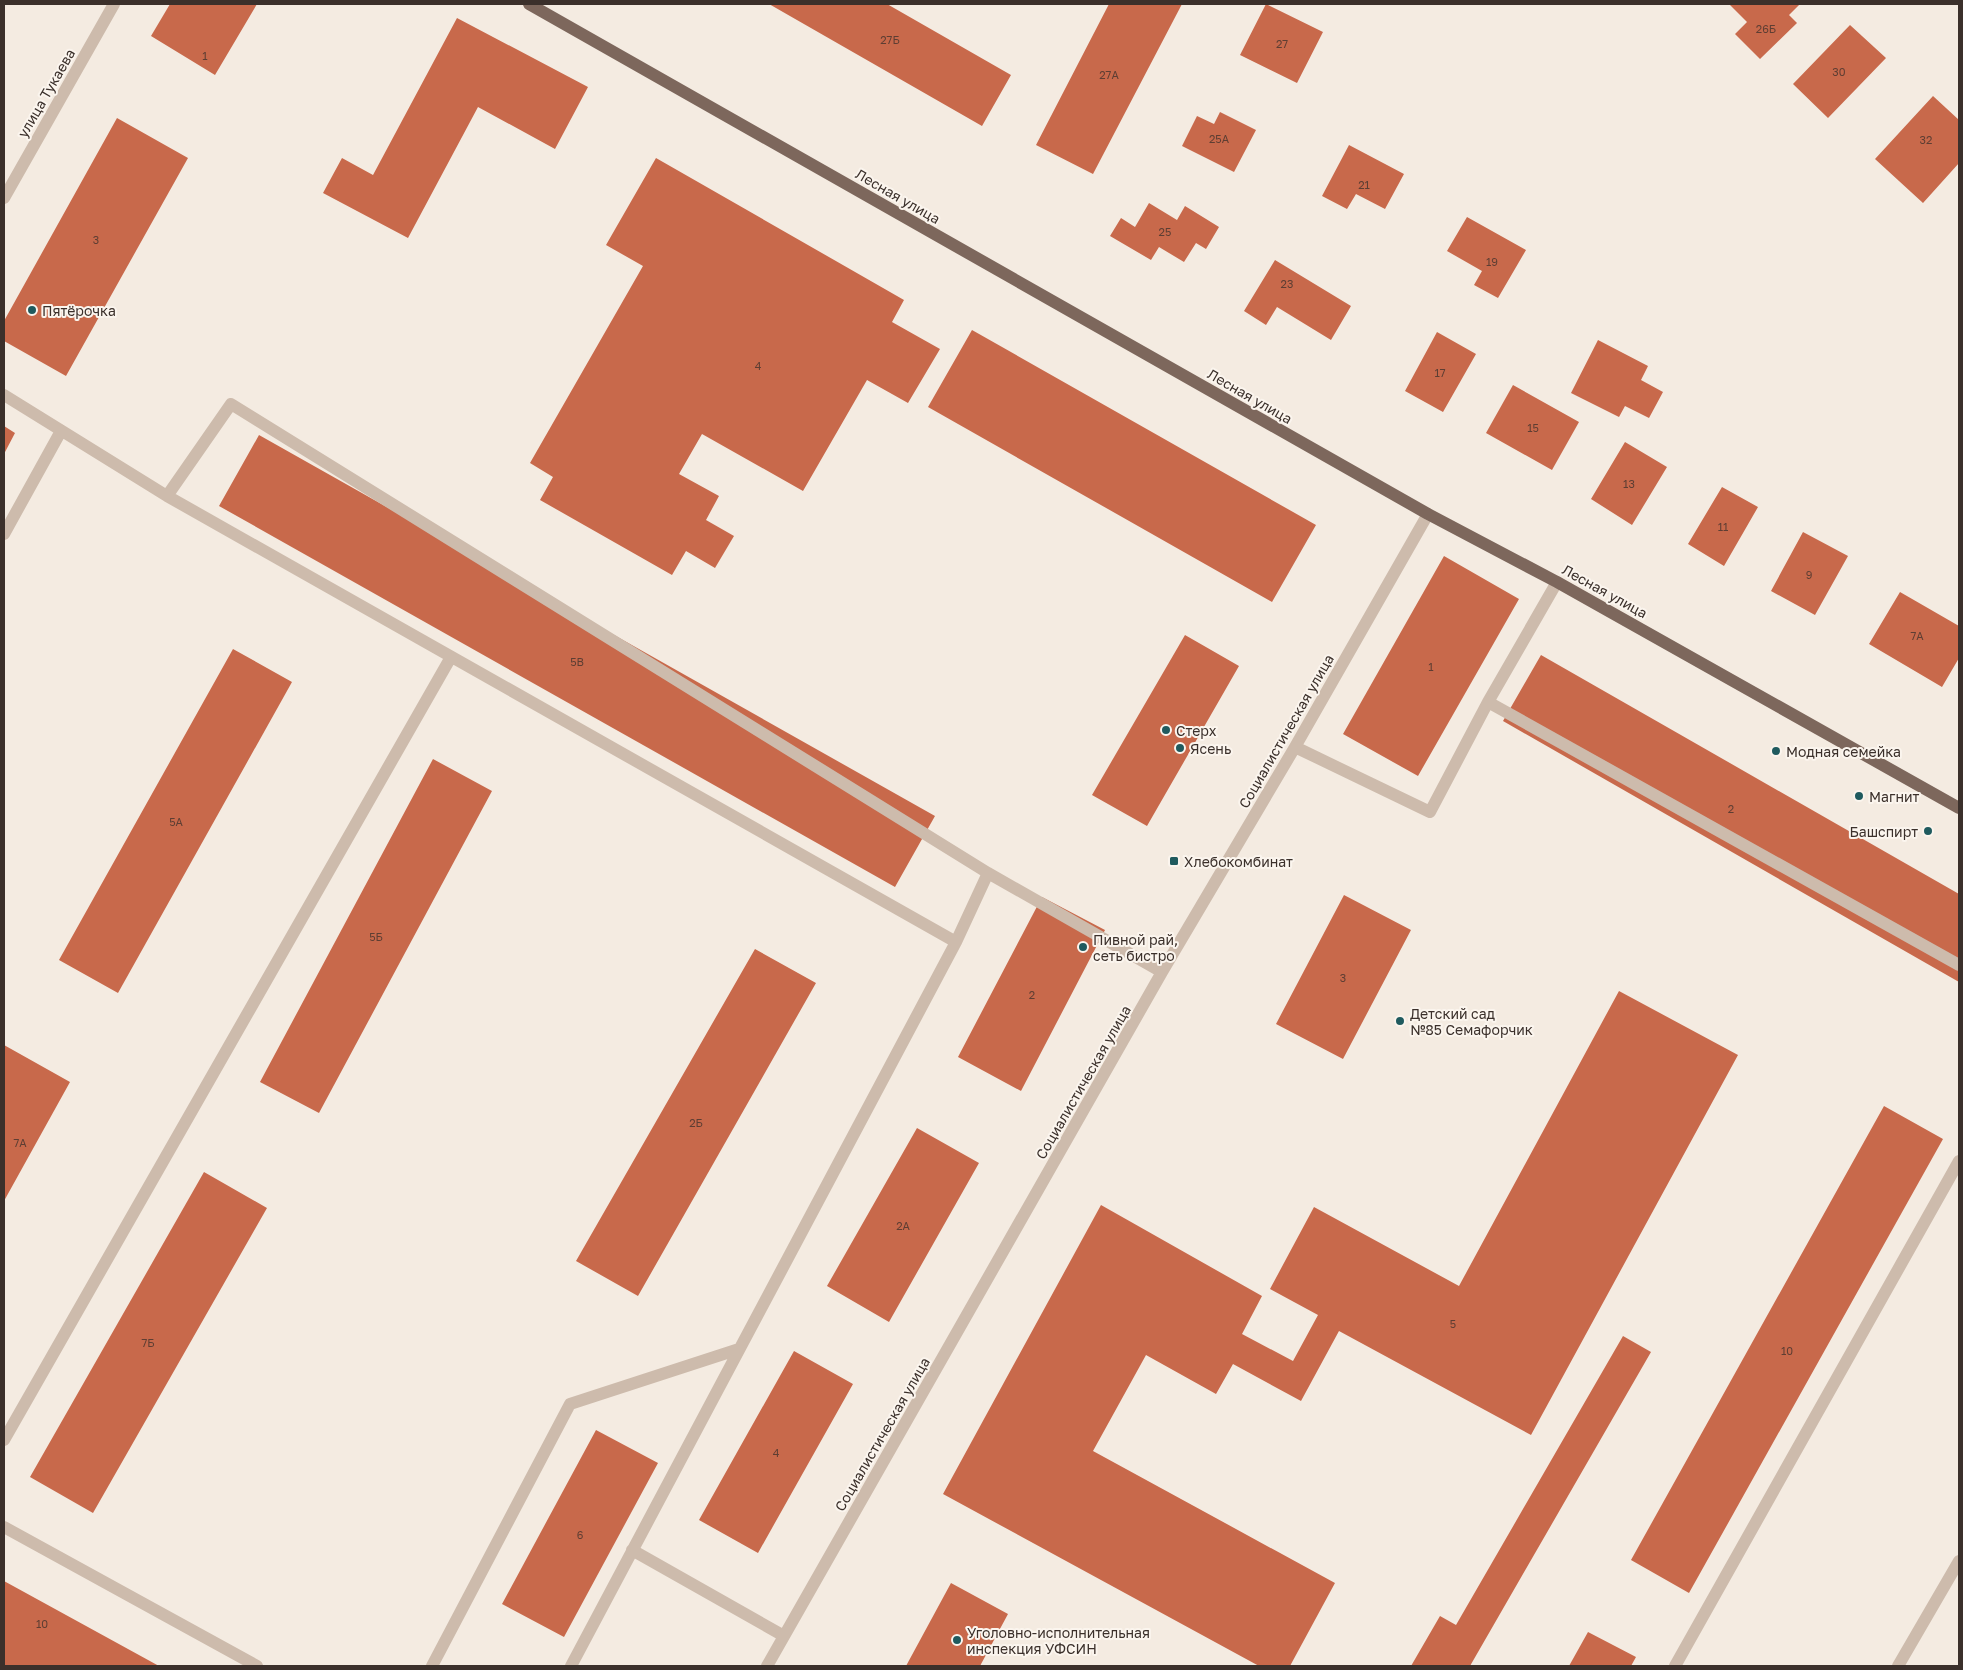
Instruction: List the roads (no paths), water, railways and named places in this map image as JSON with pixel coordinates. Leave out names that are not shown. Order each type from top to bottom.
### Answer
[{"type":"main road","name":"Лесная улица","points":[[530,4],[1428,514],[1557,582],[1959,808]]},
{"type":"street","name":"улица Тукаева","points":[[4,198],[114,4]]},
{"type":"street","points":[[4,396],[167,496],[956,942]]},
{"type":"street","points":[[167,496],[230,404],[988,873],[1162,972]]},
{"type":"street","points":[[4,534],[61,431]]},
{"type":"street","name":"Социалистическая улица","points":[[767,1666],[1162,972],[1295,747],[1428,514]]},
{"type":"street","points":[[1295,747],[1430,812],[1488,702],[1557,582]]},
{"type":"street","points":[[4,1440],[451,657]]},
{"type":"street","points":[[1488,702],[1959,965]]},
{"type":"street","points":[[571,1666],[956,942],[988,873]]},
{"type":"street","points":[[1675,1666],[1959,1161]]},
{"type":"street","points":[[432,1666],[570,1404],[739,1348]]},
{"type":"street","points":[[4,1527],[257,1666]]},
{"type":"street","points":[[632,1550],[784,1636]]},
{"type":"street","points":[[1898,1666],[1959,1561]]},
{"type":"place","name":"Пятёрочка","points":[[32,310]]},
{"type":"place","name":"Стерх","points":[[1166,730]]},
{"type":"place","name":"Ясень","points":[[1180,748]]},
{"type":"place","name":"Модная семейка","points":[[1776,751]]},
{"type":"place","name":"Магнит","points":[[1859,796]]},
{"type":"place","name":"Башспирт","points":[[1928,831]]},
{"type":"place","name":"Хлебокомбинат","points":[[1174,861]]},
{"type":"place","name":"Пивной рай, сеть бистро","points":[[1083,947]]},
{"type":"place","name":"Детский сад №85 Семафорчик","points":[[1400,1021]]},
{"type":"place","name":"Уголовно-исполнительная инспекция УФСИН","points":[[957,1640]]}]
